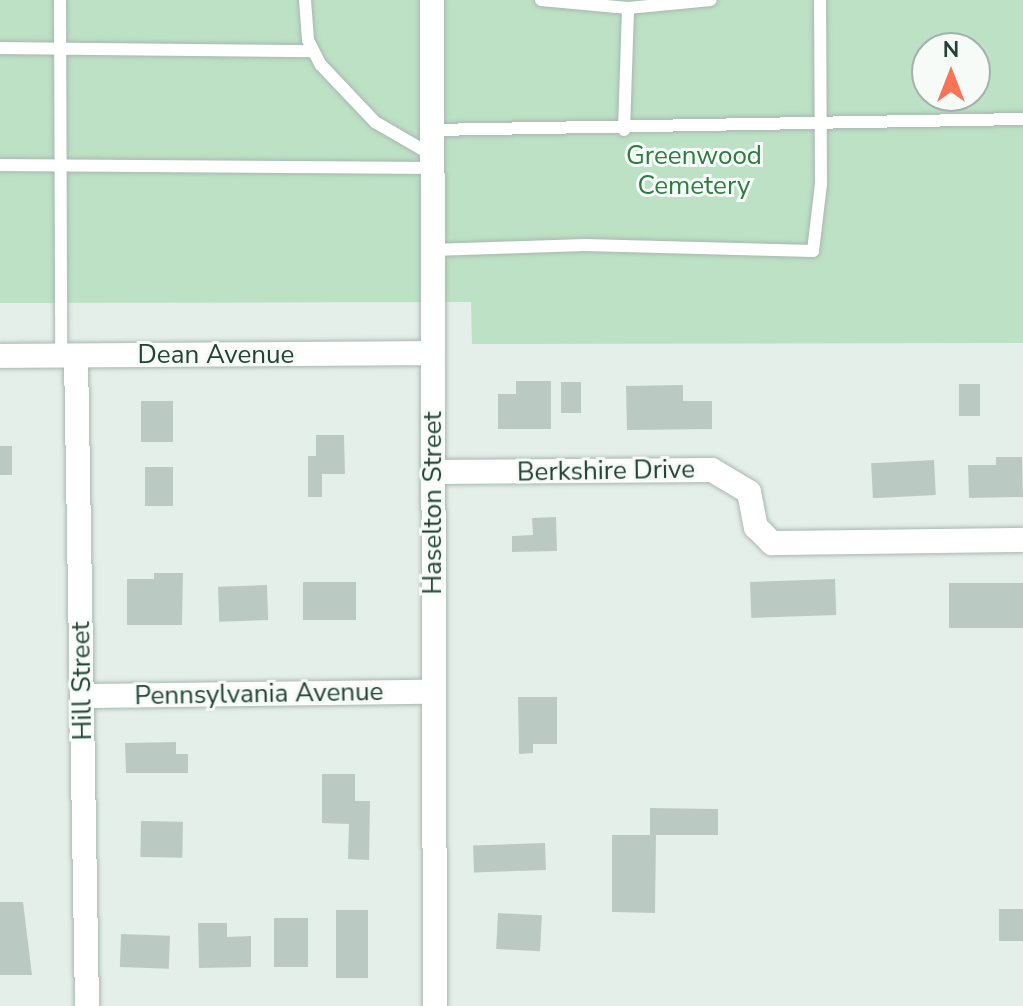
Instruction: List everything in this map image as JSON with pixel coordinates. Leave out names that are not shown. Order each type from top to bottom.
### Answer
[{"type":"street","name":"Haselton Street","points":[[432,0],[435,1006]]},
{"type":"street","name":"Dean Avenue","points":[[0,356],[433,353]]},
{"type":"street","name":"Hill Street","points":[[69,356],[83,696],[87,1006]]},
{"type":"street","name":"Berkshire Drive","points":[[433,472],[712,470],[749,492],[756,527],[772,543],[1023,540]]},
{"type":"street","name":"Pennsylvania Avenue","points":[[83,696],[434,692]]},
{"type":"lane","points":[[60,0],[61,164],[69,356]]},
{"type":"lane","points":[[305,0],[311,51],[375,122],[432,162]]},
{"type":"lane","points":[[541,0],[628,8],[711,0]]},
{"type":"lane","points":[[432,250],[585,245],[813,251],[822,127],[820,0]]},
{"type":"lane","points":[[624,130],[628,8]]},
{"type":"lane","points":[[0,48],[311,51]]},
{"type":"lane","points":[[432,130],[822,127],[1023,119]]},
{"type":"lane","points":[[0,165],[432,162]]},
{"type":"green space","name":"Greenwood Cemetery","points":[[0,0],[1023,0],[1023,343],[472,344],[471,302],[0,303]]},
{"type":"building","points":[[516,381],[551,381],[551,429],[498,429],[498,394],[516,394]]},
{"type":"building","points":[[561,382],[581,382],[581,413],[561,413]]},
{"type":"building","points":[[959,384],[980,384],[980,416],[959,416]]},
{"type":"building","points":[[683,385],[683,401],[712,401],[712,429],[627,430],[626,386]]},
{"type":"building","points":[[141,401],[173,401],[173,442],[141,442]]},
{"type":"building","points":[[316,435],[344,435],[345,474],[322,474],[322,497],[308,497],[308,456],[316,456]]},
{"type":"building","points":[[0,446],[12,446],[12,475],[0,475]]},
{"type":"building","points":[[996,457],[1022,457],[1023,497],[969,498],[968,465],[996,465]]},
{"type":"building","points":[[934,460],[936,495],[873,498],[871,463]]},
{"type":"building","points":[[145,467],[173,467],[173,506],[145,506]]},
{"type":"building","points":[[556,517],[557,551],[512,552],[512,536],[533,535],[532,518]]},
{"type":"building","points":[[154,573],[183,573],[182,625],[127,625],[127,579],[154,579]]},
{"type":"building","points":[[835,579],[836,615],[751,618],[750,582]]},
{"type":"building","points":[[303,582],[356,582],[356,620],[303,620]]},
{"type":"building","points":[[949,583],[1023,583],[1023,628],[949,628]]},
{"type":"building","points":[[267,585],[268,620],[219,622],[218,587]]},
{"type":"building","points":[[518,697],[557,697],[557,744],[533,744],[533,753],[519,754]]},
{"type":"building","points":[[176,742],[176,754],[188,754],[188,773],[126,773],[125,743]]},
{"type":"building","points":[[322,774],[355,774],[355,801],[370,801],[369,860],[348,859],[349,824],[322,823]]},
{"type":"building","points":[[650,808],[718,809],[718,835],[656,835],[655,913],[612,912],[612,835],[650,835]]},
{"type":"building","points":[[141,821],[183,822],[182,858],[140,857]]},
{"type":"building","points":[[545,843],[546,870],[474,872],[473,846]]},
{"type":"building","points":[[0,902],[23,902],[32,975],[0,975]]},
{"type":"building","points":[[999,909],[1023,909],[1023,941],[999,941]]},
{"type":"building","points":[[336,910],[368,910],[368,978],[336,978]]},
{"type":"building","points":[[498,913],[542,915],[540,951],[496,949]]},
{"type":"building","points":[[274,918],[308,918],[308,967],[274,967]]},
{"type":"building","points":[[198,923],[227,923],[227,937],[251,936],[251,967],[199,968]]},
{"type":"building","points":[[121,934],[170,936],[169,969],[120,967]]}]
